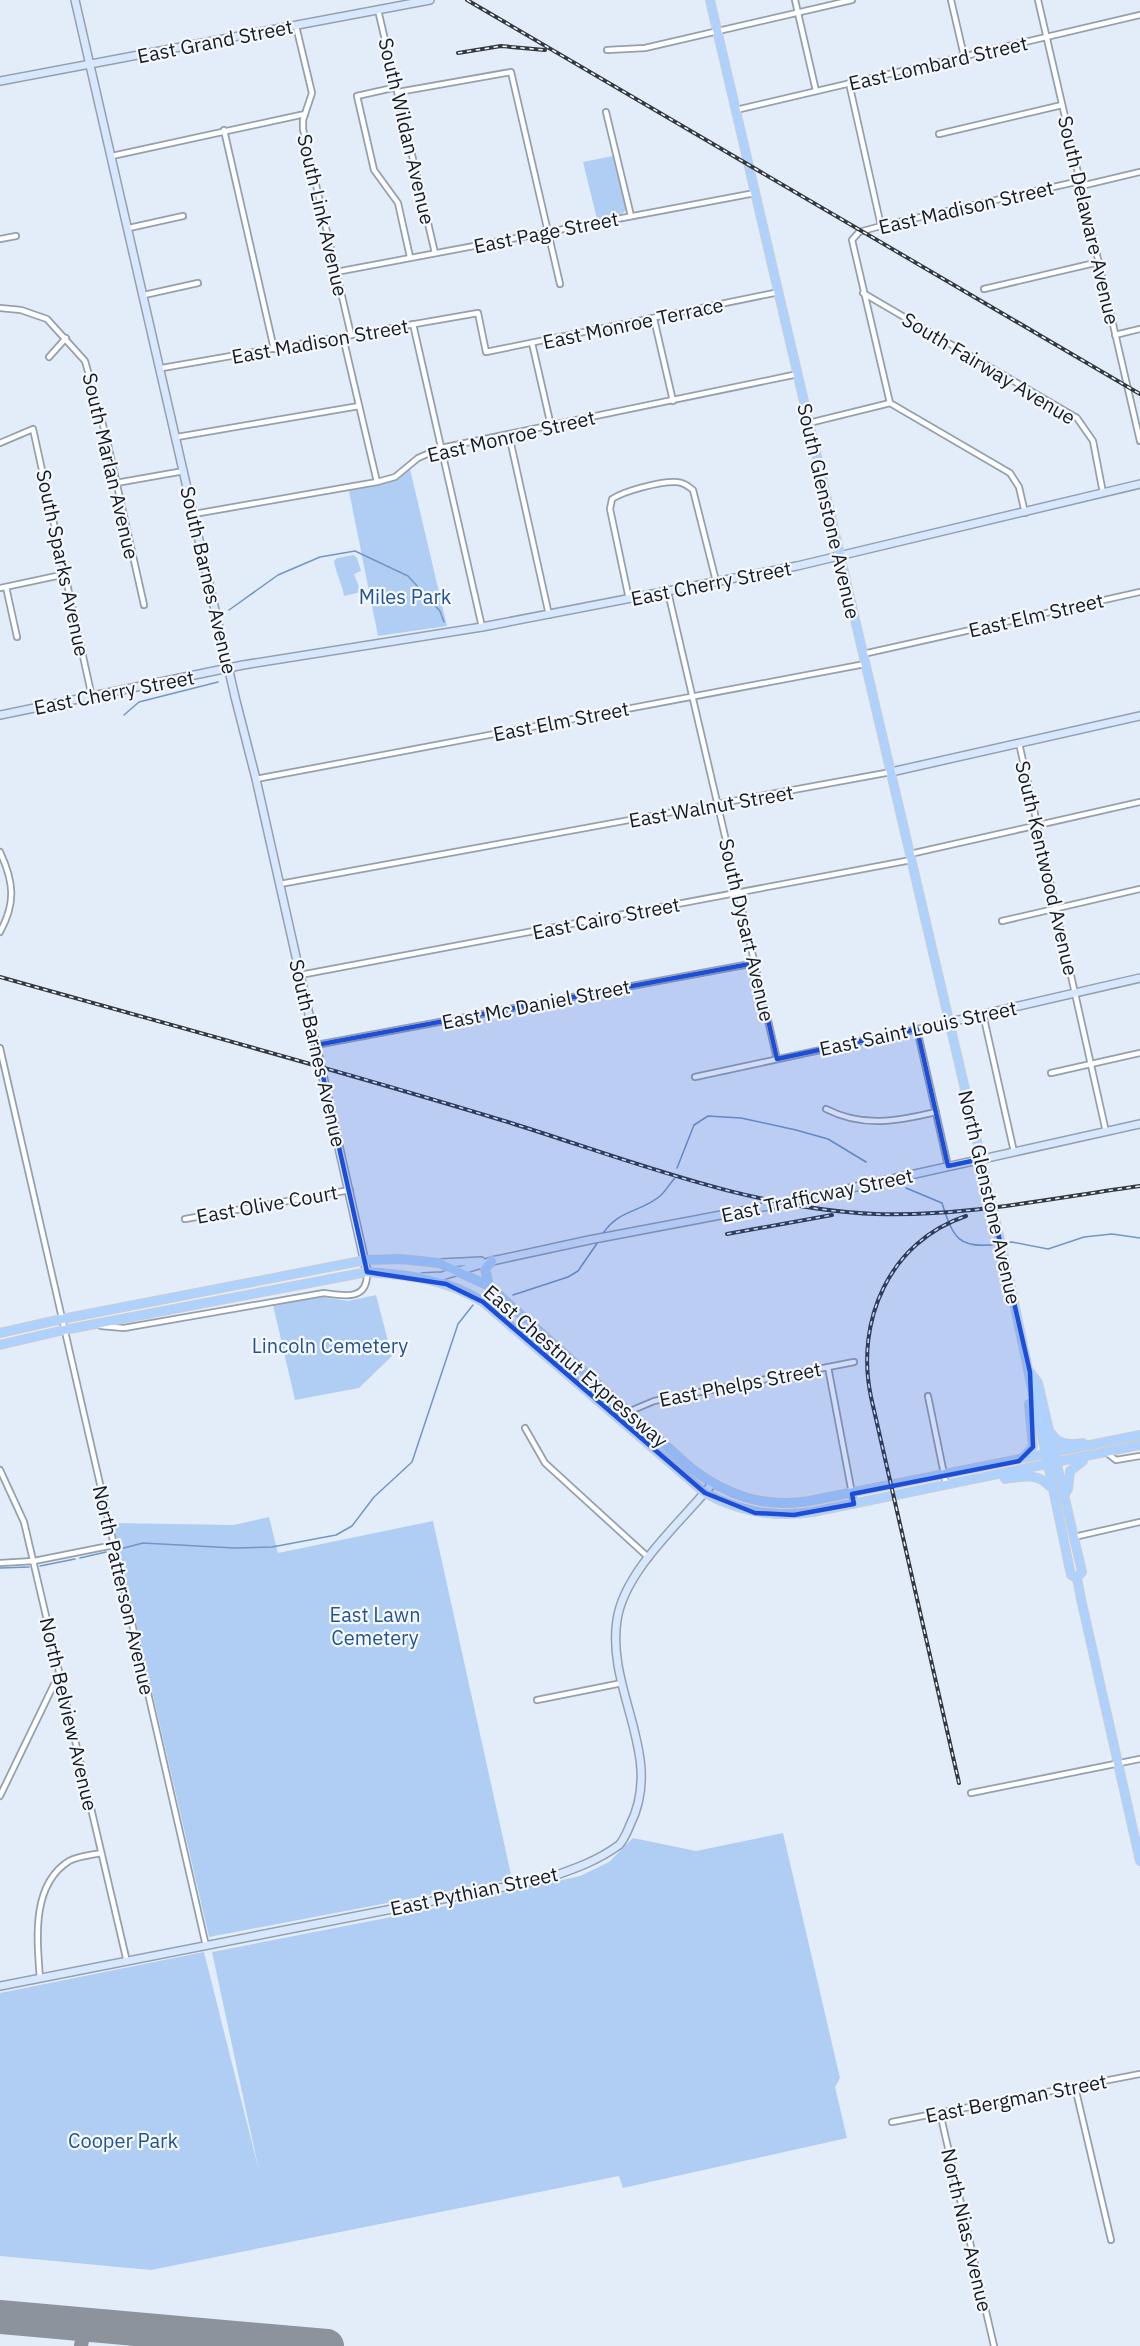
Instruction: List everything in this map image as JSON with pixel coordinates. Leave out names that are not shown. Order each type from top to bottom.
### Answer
[{"type":"main road","name":"South Glenstone Avenue","points":[[710,0],[950,1022]]},
{"type":"main road","name":"North Glenstone Avenue","points":[[950,1022],[1030,1372],[1030,1386],[1046,1466],[1071,1575],[1077,1578]]},
{"type":"main road","name":"East Chestnut Expressway","points":[[0,1333],[366,1260],[401,1259],[439,1263],[489,1286],[628,1412],[712,1484],[748,1499],[790,1504],[852,1494],[1045,1456],[1140,1433]]},
{"type":"main road","points":[[489,1286],[485,1269],[492,1261]]},
{"type":"main road","name":"East Chestnut Expressway","points":[[0,1345],[64,1330],[367,1272],[423,1277],[469,1293],[501,1316],[705,1493],[742,1509],[771,1515],[794,1515],[1140,1446]]},
{"type":"main road","name":"North Glenstone Avenue","points":[[1030,1372],[1038,1383],[1055,1453],[1082,1572],[1077,1578]]},
{"type":"main road","points":[[1019,1461],[1029,1455],[1034,1447],[1030,1386]]},
{"type":"main road","points":[[1049,1428],[1056,1440],[1070,1444],[1140,1433]]},
{"type":"main road","points":[[1064,1495],[1073,1466],[1095,1455]]},
{"type":"main road","points":[[947,1486],[959,1487],[1028,1476],[1045,1480],[1052,1491]]},
{"type":"main road","name":"North Glenstone Avenue","points":[[1077,1578],[1140,1861]]},
{"type":"street","name":"South Barnes Avenue","points":[[75,0],[162,368],[367,1272]]},
{"type":"street","name":"East Grand Street","points":[[0,81],[430,0]]},
{"type":"street","points":[[795,0],[816,91]]},
{"type":"street","points":[[607,50],[645,48],[852,0]]},
{"type":"street","points":[[951,0],[964,56]]},
{"type":"street","name":"South Delaware Avenue","points":[[1038,0],[1140,441]]},
{"type":"street","name":"South Wildan Avenue","points":[[378,10],[435,253]]},
{"type":"street","name":"East Lombard Street","points":[[736,110],[1140,15]]},
{"type":"street","name":"South Link Avenue","points":[[296,26],[312,93],[304,114],[303,129],[351,335]]},
{"type":"street","points":[[410,257],[398,203],[374,170],[357,96],[511,72],[560,284]]},
{"type":"street","points":[[849,83],[881,226]]},
{"type":"street","points":[[939,134],[1062,105]]},
{"type":"street","points":[[606,112],[631,216]]},
{"type":"street","points":[[112,156],[304,114]]},
{"type":"street","points":[[224,130],[274,349]]},
{"type":"street","name":"East Madison Street","points":[[863,293],[852,246],[855,236],[881,226],[1140,172]]},
{"type":"street","name":"East Page Street","points":[[336,272],[755,193]]},
{"type":"street","points":[[129,228],[183,216]]},
{"type":"street","points":[[0,239],[16,236]]},
{"type":"street","points":[[984,288],[1099,262]]},
{"type":"street","points":[[144,295],[198,283]]},
{"type":"street","name":"East Monroe Terrace","points":[[486,352],[779,292]]},
{"type":"street","points":[[863,293],[890,403]]},
{"type":"street","name":"South Fairway Avenue","points":[[863,293],[1077,418],[1093,441],[1103,493]]},
{"type":"street","name":"South Marlan Avenue","points":[[0,308],[21,310],[46,319],[85,361],[90,373],[144,604]]},
{"type":"street","name":"East Madison Street","points":[[162,368],[478,313],[486,352]]},
{"type":"street","points":[[654,319],[673,401]]},
{"type":"street","points":[[413,324],[482,627]]},
{"type":"street","points":[[1115,334],[1140,329]]},
{"type":"street","points":[[343,337],[377,482]]},
{"type":"street","points":[[49,357],[66,338]]},
{"type":"street","points":[[532,343],[551,426]]},
{"type":"street","name":"East Monroe Street","points":[[194,514],[377,482],[395,477],[418,458],[441,448],[798,374]]},
{"type":"street","points":[[809,423],[890,403],[1010,473],[1019,487],[1025,513]]},
{"type":"street","points":[[177,437],[359,406]]},
{"type":"street","name":"South Sparks Avenue","points":[[0,443],[33,429],[92,697]]},
{"type":"street","points":[[509,435],[549,615]]},
{"type":"street","points":[[116,483],[184,471]]},
{"type":"street","points":[[629,599],[610,509],[612,499],[621,494],[675,482],[684,483],[693,490],[716,581]]},
{"type":"street","name":"East Cherry Street","points":[[0,715],[229,669],[245,670],[278,661],[482,627],[668,592],[840,557],[1140,484]]},
{"type":"street","points":[[17,638],[3,588],[66,574]]},
{"type":"street","name":"South Dysart Avenue","points":[[668,592],[777,1059]]},
{"type":"street","name":"East Elm Street","points":[[863,654],[1140,592]]},
{"type":"street","name":"East Elm Street","points":[[256,779],[865,664]]},
{"type":"street","name":"East Walnut Street","points":[[280,884],[891,772],[1140,716]]},
{"type":"street","name":"South Kentwood Avenue","points":[[1019,743],[1106,1132]]},
{"type":"street","name":"East Cairo Street","points":[[300,975],[739,893],[911,857],[1140,802]]},
{"type":"street","points":[[0,852],[9,870],[13,901],[0,932]]},
{"type":"street","points":[[1002,921],[1140,889]]},
{"type":"street","name":"East Mc Daniel Street","points":[[316,1044],[755,963]]},
{"type":"street","name":"East Saint Louis Street","points":[[695,1077],[1140,978]]},
{"type":"street","points":[[983,1014],[1014,1152]]},
{"type":"street","points":[[917,1029],[948,1166]]},
{"type":"street","name":"North Patterson Avenue","points":[[0,1048],[206,1946]]},
{"type":"street","points":[[1051,1073],[1140,1053]]},
{"type":"street","points":[[826,1109],[843,1117],[880,1123],[936,1112]]},
{"type":"street","name":"East Trafficway Street","points":[[423,1277],[457,1272],[492,1261],[606,1237],[720,1216],[1140,1124]]},
{"type":"street","name":"East Olive Court","points":[[185,1219],[350,1190]]},
{"type":"street","name":"East Trafficway Street","points":[[439,1263],[492,1261]]},
{"type":"street","points":[[92,1325],[124,1328],[324,1293],[354,1295],[362,1291],[368,1283],[367,1272]]},
{"type":"street","name":"East Phelps Street","points":[[628,1412],[654,1401],[854,1362]]},
{"type":"street","points":[[828,1367],[855,1504]]},
{"type":"street","points":[[928,1396],[947,1486]]},
{"type":"street","points":[[525,1428],[545,1463],[649,1558]]},
{"type":"street","points":[[1107,1453],[1116,1460],[1140,1456]]},
{"type":"street","name":"North Belview Avenue","points":[[0,1470],[19,1509],[34,1562],[127,1962]]},
{"type":"street","name":"East Pythian Street","points":[[0,1986],[545,1879],[594,1862],[621,1843],[638,1811],[644,1785],[641,1758],[622,1683],[616,1645],[616,1621],[623,1596],[632,1577],[712,1484]]},
{"type":"street","points":[[1074,1537],[1140,1522]]},
{"type":"street","points":[[0,1563],[34,1562],[114,1545]]},
{"type":"street","points":[[0,1796],[59,1674]]},
{"type":"street","points":[[537,1700],[622,1683]]},
{"type":"street","points":[[971,1793],[1140,1759]]},
{"type":"street","points":[[40,1978],[38,1932],[46,1887],[59,1869],[72,1859],[101,1853]]},
{"type":"street","name":"East Bergman Street","points":[[892,2122],[1140,2074]]},
{"type":"street","points":[[1075,2087],[1111,2240]]},
{"type":"street","name":"North Nias Avenue","points":[[940,2113],[994,2346]]},
{"type":"highlighted area","points":[[755,963],[777,1059],[917,1029],[948,1166],[981,1159],[1030,1372],[1033,1447],[1019,1461],[852,1494],[854,1504],[794,1515],[755,1513],[705,1493],[483,1302],[446,1284],[367,1272],[316,1045]]},
{"type":"green space","points":[[613,156],[626,210],[622,214],[597,219],[583,162]]},
{"type":"green space","name":"Miles Park","points":[[410,469],[447,626],[378,636],[349,491],[391,481]]},
{"type":"green space","points":[[354,555],[361,571],[354,574],[361,592],[344,596],[334,561],[337,558]]},
{"type":"green space","name":"Lincoln Cemetery","points":[[376,1295],[392,1356],[359,1388],[295,1400],[273,1305],[323,1297],[348,1301]]},
{"type":"green space","name":"East Lawn Cemetery","points":[[269,1517],[278,1553],[433,1521],[512,1879],[209,1937],[113,1523],[234,1525]]},
{"type":"green space","name":"Cooper Park","points":[[783,1833],[840,2078],[835,2087],[847,2138],[623,2188],[619,2176],[151,2270],[0,2256],[0,1993],[204,1952],[259,2171],[212,1952],[422,1911],[580,1876],[609,1862],[633,1838],[696,1851]]},
{"type":"waterway","points":[[229,610],[278,575],[320,557],[355,551],[408,576],[440,611],[444,622]]},
{"type":"waterway","points":[[124,715],[139,702],[218,682]]},
{"type":"waterway","points":[[677,1168],[694,1125],[708,1116],[741,1118],[828,1139],[866,1162]]},
{"type":"waterway","points":[[602,1235],[615,1220],[660,1196],[675,1178]]},
{"type":"waterway","points":[[906,1188],[942,1203],[954,1233],[966,1243],[998,1244]]},
{"type":"waterway","points":[[1003,1243],[1012,1242],[1048,1249],[1084,1237],[1112,1234],[1140,1238]]},
{"type":"waterway","points":[[513,1295],[568,1277],[578,1271],[598,1242]]},
{"type":"waterway","points":[[120,1549],[143,1543],[234,1548],[272,1547],[336,1535],[352,1526],[374,1497],[412,1462],[458,1324],[473,1305]]},
{"type":"waterway","points":[[80,1558],[106,1552]]},
{"type":"waterway","points":[[40,1566],[75,1559]]},
{"type":"waterway","points":[[0,1568],[29,1567]]},
{"type":"taxiway","points":[[81,2346],[85,2324]]},
{"type":"runway","points":[[0,2317],[327,2346]]},
{"type":"railway","points":[[467,0],[1140,394]]},
{"type":"railway","points":[[458,53],[501,46],[545,50]]},
{"type":"railway","points":[[0,977],[447,1104],[645,1167],[737,1193],[783,1203],[876,1214],[942,1213],[1008,1206],[1140,1186]]},
{"type":"railway","points":[[727,1234],[832,1215]]},
{"type":"railway","points":[[959,1783],[871,1397],[867,1368],[868,1340],[874,1313],[884,1288],[898,1265],[916,1245],[939,1228],[966,1216]]}]
